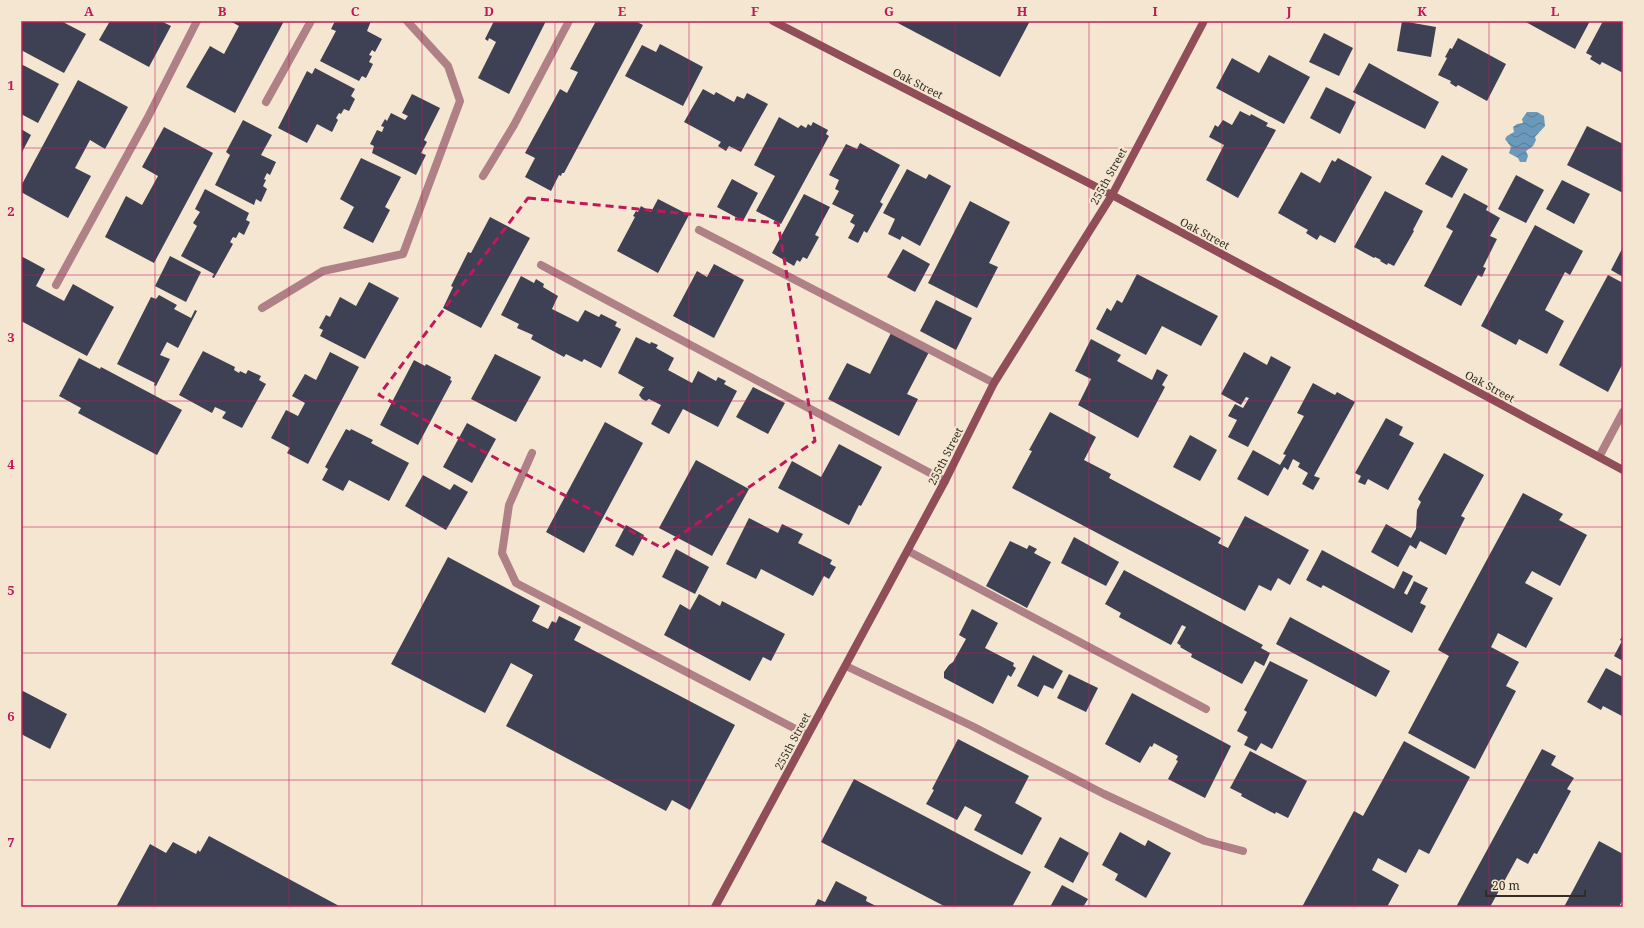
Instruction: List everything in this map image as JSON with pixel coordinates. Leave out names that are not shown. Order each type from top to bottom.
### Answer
[{"type":"street","name":"Oak Street","points":[[773,21],[1112,195],[1623,470]]},
{"type":"street","name":"255th Street","points":[[715,907],[908,551],[945,481],[994,382],[1112,195],[1204,21]]},
{"type":"lane","points":[[56,285],[197,21]]},
{"type":"lane","points":[[266,102],[311,21]]},
{"type":"lane","points":[[262,308],[323,271],[402,254],[460,102],[448,66],[407,21]]},
{"type":"lane","points":[[483,176],[514,125],[569,21]]},
{"type":"lane","points":[[699,230],[994,382]]},
{"type":"lane","points":[[541,265],[945,481]]},
{"type":"lane","points":[[1599,457],[1623,412]]},
{"type":"lane","points":[[532,453],[509,505],[502,553],[516,583],[807,735]]},
{"type":"lane","points":[[908,551],[1206,709]]},
{"type":"lane","points":[[846,666],[972,726],[1104,794],[1198,838],[1243,851]]},
{"type":"highlighted area","points":[[528,198],[778,223],[815,441],[662,548],[379,395]]},
{"type":"water","points":[[1527,112],[1537,112],[1544,116],[1545,126],[1535,137],[1536,140],[1533,146],[1526,151],[1528,156],[1526,162],[1520,162],[1518,158],[1509,153],[1511,147],[1505,139],[1514,132],[1513,127],[1517,124],[1523,123],[1522,119]]},
{"type":"building","points":[[21,21],[61,21],[86,34],[64,73],[21,50]]},
{"type":"building","points":[[110,21],[161,21],[171,26],[149,67],[99,40]]},
{"type":"building","points":[[230,21],[284,21],[235,113],[186,87],[210,46],[224,54],[239,26]]},
{"type":"building","points":[[335,21],[371,21],[367,31],[382,39],[375,52],[372,50],[369,55],[372,56],[369,62],[373,64],[366,78],[362,76],[359,81],[320,61],[336,31],[331,29]]},
{"type":"building","points":[[494,21],[546,21],[509,94],[478,78],[496,42],[489,38],[488,41],[485,39]]},
{"type":"building","points":[[596,21],[635,21],[643,25],[564,173],[562,173],[561,176],[559,175],[551,191],[525,177],[535,158],[525,153],[560,89],[567,93],[578,72],[570,69]]},
{"type":"building","points":[[894,21],[1030,21],[1000,77]]},
{"type":"building","points":[[1402,21],[1436,27],[1431,57],[1397,51]]},
{"type":"building","points":[[1524,21],[1590,21],[1575,49]]},
{"type":"building","points":[[1603,21],[1623,21],[1623,73],[1602,62],[1600,65],[1590,59],[1592,56],[1586,53]]},
{"type":"building","points":[[1324,33],[1353,48],[1339,76],[1309,62]]},
{"type":"building","points":[[1458,38],[1506,64],[1487,101],[1458,85],[1456,87],[1450,83],[1451,81],[1438,75],[1447,58],[1445,57],[1450,48],[1452,49]]},
{"type":"building","points":[[660,44],[703,67],[683,106],[625,76],[642,45],[656,52]]},
{"type":"building","points":[[1269,55],[1310,77],[1284,124],[1216,88],[1232,58],[1259,73]]},
{"type":"building","points":[[1369,63],[1439,102],[1425,129],[1353,92]]},
{"type":"building","points":[[21,64],[59,84],[38,123],[21,114]]},
{"type":"building","points":[[315,68],[355,89],[351,96],[355,99],[349,111],[344,109],[341,114],[339,113],[336,118],[338,120],[332,132],[317,124],[307,143],[278,128],[307,71],[312,74]]},
{"type":"building","points":[[78,80],[128,107],[105,149],[90,140],[75,168],[91,176],[68,218],[21,192],[21,186]]},
{"type":"building","points":[[1326,87],[1356,102],[1340,134],[1310,118]]},
{"type":"building","points":[[703,89],[714,95],[716,92],[734,102],[737,96],[744,99],[747,93],[768,104],[741,152],[729,146],[726,151],[718,146],[721,142],[684,122]]},
{"type":"building","points":[[412,94],[440,108],[424,140],[427,142],[421,153],[426,155],[416,175],[372,153],[374,146],[370,144],[377,130],[382,132],[384,127],[381,126],[385,119],[387,121],[391,113],[405,120],[408,116],[402,113]]},
{"type":"building","points":[[1240,111],[1250,116],[1251,114],[1268,123],[1266,126],[1276,130],[1238,198],[1206,180],[1224,145],[1209,137],[1215,125],[1218,127],[1223,120],[1232,125]]},
{"type":"building","points":[[779,117],[798,128],[801,125],[806,128],[808,124],[811,126],[813,122],[828,130],[826,134],[829,136],[781,224],[756,211],[775,176],[754,165]]},
{"type":"building","points":[[243,120],[272,135],[261,155],[276,162],[270,175],[267,173],[264,179],[266,180],[263,186],[267,189],[261,202],[256,199],[254,205],[215,185],[230,155],[226,152]]},
{"type":"building","points":[[1587,126],[1623,144],[1623,193],[1567,165]]},
{"type":"building","points":[[164,127],[213,153],[154,263],[105,237],[126,196],[142,205],[158,176],[142,167]]},
{"type":"building","points":[[21,129],[31,135],[21,154]]},
{"type":"building","points":[[860,143],[900,165],[880,202],[883,204],[867,233],[864,231],[858,243],[848,238],[855,225],[850,222],[854,215],[832,204],[839,191],[835,189],[839,180],[829,175],[846,144],[857,149]]},
{"type":"building","points":[[1442,155],[1468,169],[1452,198],[1425,184]]},
{"type":"building","points":[[361,158],[401,177],[385,207],[390,210],[373,243],[343,228],[354,207],[340,199]]},
{"type":"building","points":[[1338,158],[1372,177],[1335,243],[1320,235],[1317,240],[1306,233],[1308,230],[1278,213],[1301,172],[1320,183],[1332,160],[1335,162]]},
{"type":"building","points":[[907,169],[926,179],[929,174],[951,186],[920,246],[902,236],[900,240],[888,234],[895,219],[883,213]]},
{"type":"building","points":[[1516,175],[1544,190],[1526,223],[1498,209]]},
{"type":"building","points":[[732,179],[758,193],[743,221],[717,207]]},
{"type":"building","points":[[1562,180],[1590,194],[1574,224],[1546,209]]},
{"type":"building","points":[[205,189],[249,213],[246,220],[250,222],[244,235],[239,232],[236,238],[233,237],[230,242],[233,244],[214,278],[212,277],[214,274],[181,256],[197,226],[193,223],[200,212],[195,209]]},
{"type":"building","points":[[1385,191],[1423,211],[1413,230],[1414,231],[1394,266],[1388,263],[1387,265],[1380,261],[1381,260],[1375,257],[1374,258],[1354,247]]},
{"type":"building","points":[[1464,193],[1488,206],[1486,210],[1500,218],[1490,236],[1497,239],[1483,267],[1486,268],[1482,277],[1478,275],[1461,306],[1424,286],[1453,231],[1446,227]]},
{"type":"building","points":[[804,194],[830,207],[815,235],[819,237],[807,259],[803,257],[800,262],[797,260],[794,266],[772,253]]},
{"type":"building","points":[[658,199],[689,215],[658,273],[617,251],[635,217],[633,216],[636,211],[638,212],[641,206],[651,212]]},
{"type":"building","points":[[970,201],[1010,222],[989,263],[998,267],[977,308],[928,283]]},
{"type":"building","points":[[490,217],[530,238],[481,328],[443,308],[453,287],[451,286],[468,252],[471,253]]},
{"type":"building","points":[[1535,225],[1583,251],[1570,275],[1565,272],[1545,310],[1564,321],[1547,354],[1519,339],[1516,345],[1481,326]]},
{"type":"building","points":[[1623,247],[1623,277],[1611,270]]},
{"type":"building","points":[[903,249],[930,264],[915,292],[887,277]]},
{"type":"building","points":[[21,256],[45,269],[36,286],[64,301],[73,284],[114,307],[87,356],[21,321]]},
{"type":"building","points":[[170,256],[201,272],[186,302],[155,286]]},
{"type":"building","points":[[714,264],[744,280],[714,338],[673,316],[697,271],[707,277]]},
{"type":"building","points":[[1137,274],[1218,316],[1201,346],[1162,326],[1146,355],[1096,329],[1107,308],[1111,311],[1117,300],[1122,303]]},
{"type":"building","points":[[1608,275],[1623,283],[1623,363],[1608,392],[1559,365]]},
{"type":"building","points":[[521,276],[534,283],[536,279],[544,284],[543,287],[558,296],[552,309],[578,322],[585,310],[599,317],[601,314],[617,322],[615,326],[621,329],[601,368],[584,359],[582,362],[566,354],[564,357],[531,339],[533,335],[517,328],[519,324],[501,315]]},
{"type":"building","points":[[369,282],[399,298],[365,359],[320,336],[323,330],[319,328],[326,315],[330,317],[340,297],[356,306]]},
{"type":"building","points":[[159,295],[177,305],[174,309],[191,318],[195,310],[197,311],[178,348],[167,342],[160,355],[170,359],[156,386],[154,385],[155,383],[117,364],[151,297],[156,299]]},
{"type":"building","points":[[936,300],[972,318],[956,350],[920,331]]},
{"type":"building","points":[[891,333],[929,352],[907,394],[918,399],[899,436],[828,399],[847,363],[870,374]]},
{"type":"building","points":[[636,337],[650,344],[651,342],[658,345],[656,348],[674,358],[668,370],[692,383],[698,371],[716,381],[718,377],[726,381],[724,384],[737,391],[718,427],[683,409],[669,434],[651,424],[661,405],[649,399],[646,401],[642,399],[639,395],[643,388],[645,388],[618,373]]},
{"type":"building","points":[[1091,339],[1121,355],[1117,361],[1152,380],[1157,369],[1168,375],[1162,385],[1165,387],[1138,438],[1078,405],[1091,379],[1075,371]]},
{"type":"building","points":[[203,351],[235,367],[234,370],[239,373],[240,371],[246,374],[248,370],[261,376],[259,380],[266,384],[242,428],[222,418],[226,412],[215,407],[212,413],[179,395]]},
{"type":"building","points":[[330,352],[359,367],[308,464],[287,453],[290,448],[271,438],[286,410],[298,416],[305,403],[292,396],[305,374],[316,380]]},
{"type":"building","points":[[1244,352],[1267,365],[1271,356],[1291,367],[1248,447],[1228,437],[1237,420],[1228,416],[1235,404],[1243,408],[1249,398],[1246,397],[1241,405],[1221,394]]},
{"type":"building","points":[[495,354],[541,377],[516,422],[471,399]]},
{"type":"building","points":[[79,358],[100,369],[101,367],[182,410],[157,455],[78,413],[81,408],[59,396]]},
{"type":"building","points":[[414,360],[425,366],[426,364],[451,377],[450,380],[452,381],[418,445],[380,425]]},
{"type":"building","points":[[1313,383],[1335,395],[1337,392],[1355,402],[1314,476],[1320,478],[1313,490],[1302,484],[1308,473],[1298,467],[1300,463],[1293,459],[1288,470],[1284,467],[1268,496],[1237,479],[1253,450],[1280,465],[1286,455],[1283,454],[1304,416],[1297,413]]},
{"type":"building","points":[[753,387],[785,403],[768,434],[736,417]]},
{"type":"building","points":[[1050,412],[1096,437],[1084,460],[1111,474],[1109,478],[1221,538],[1218,543],[1228,548],[1245,516],[1309,550],[1290,585],[1278,578],[1271,591],[1259,585],[1245,611],[1012,488],[1032,451],[1029,450]]},
{"type":"building","points":[[1386,418],[1403,427],[1399,435],[1414,443],[1388,490],[1368,479],[1365,485],[1358,482],[1361,476],[1355,473]]},
{"type":"building","points":[[605,422],[643,443],[584,553],[546,532]]},
{"type":"building","points":[[467,423],[496,439],[472,483],[443,467]]},
{"type":"building","points":[[346,429],[350,431],[351,429],[373,440],[371,443],[409,463],[389,501],[349,480],[343,491],[322,480],[328,469],[325,467]]},
{"type":"building","points":[[1190,435],[1217,450],[1200,481],[1173,467]]},
{"type":"building","points":[[839,444],[882,467],[849,525],[778,488],[792,461],[821,477]]},
{"type":"building","points":[[1444,453],[1484,475],[1461,516],[1465,518],[1446,555],[1420,541],[1416,549],[1410,545],[1398,567],[1371,552],[1386,524],[1411,538],[1416,529],[1417,510],[1421,502],[1418,499]]},
{"type":"building","points":[[696,460],[749,489],[712,556],[659,528]]},
{"type":"building","points":[[423,475],[450,490],[454,484],[468,492],[446,530],[405,506]]},
{"type":"building","points":[[1523,493],[1563,514],[1559,520],[1587,535],[1560,586],[1532,571],[1525,583],[1553,598],[1526,648],[1498,633],[1491,647],[1519,662],[1506,686],[1516,691],[1475,769],[1408,733],[1449,656],[1438,650]]},
{"type":"building","points":[[749,518],[778,533],[782,524],[803,534],[798,543],[832,560],[830,564],[836,567],[829,579],[824,576],[813,596],[761,569],[756,579],[726,564]]},
{"type":"building","points":[[626,525],[644,535],[633,556],[615,546]]},
{"type":"building","points":[[1074,537],[1119,562],[1106,586],[1061,563]]},
{"type":"building","points":[[1010,541],[1027,549],[1029,545],[1037,549],[1034,553],[1051,562],[1027,608],[986,586]]},
{"type":"building","points":[[676,549],[709,567],[695,594],[662,577]]},
{"type":"building","points":[[1322,550],[1394,589],[1403,571],[1413,576],[1404,593],[1407,595],[1414,581],[1428,588],[1420,603],[1426,606],[1412,633],[1323,585],[1321,588],[1306,580]]},
{"type":"building","points":[[448,557],[540,606],[532,621],[548,629],[552,621],[556,623],[559,616],[581,627],[574,640],[735,725],[690,810],[672,800],[666,811],[506,726],[533,675],[511,663],[485,713],[391,664]]},
{"type":"building","points":[[1124,570],[1263,645],[1261,648],[1270,653],[1264,666],[1255,661],[1242,684],[1191,657],[1192,654],[1180,647],[1181,646],[1177,643],[1186,627],[1182,625],[1171,645],[1119,617],[1121,613],[1105,604]]},
{"type":"building","points":[[699,594],[720,606],[722,601],[785,634],[771,661],[763,657],[750,681],[664,635],[680,604],[690,610]]},
{"type":"building","points":[[972,609],[998,623],[985,648],[1014,663],[1013,666],[1016,668],[1011,677],[1008,675],[993,704],[944,678],[944,672],[953,662],[966,639],[959,635]]},
{"type":"building","points":[[1290,617],[1390,671],[1376,697],[1276,644]]},
{"type":"building","points":[[1623,635],[1623,661],[1614,656],[1622,641],[1620,640]]},
{"type":"building","points":[[1033,655],[1063,671],[1053,689],[1044,685],[1038,697],[1017,686]]},
{"type":"building","points":[[1270,661],[1308,680],[1272,749],[1261,743],[1256,751],[1244,745],[1248,737],[1237,731],[1247,712],[1244,710]]},
{"type":"building","points":[[1606,668],[1623,677],[1622,716],[1603,706],[1601,710],[1587,702]]},
{"type":"building","points":[[1069,674],[1098,688],[1086,712],[1057,698]]},
{"type":"building","points":[[21,690],[67,714],[50,749],[21,734]]},
{"type":"building","points":[[1132,693],[1231,746],[1205,798],[1168,779],[1178,761],[1176,760],[1178,756],[1154,743],[1152,747],[1150,746],[1140,763],[1105,744]]},
{"type":"building","points":[[958,739],[1029,776],[1015,803],[1042,818],[1022,855],[974,830],[982,815],[965,806],[957,820],[926,804],[934,790],[932,789]]},
{"type":"building","points":[[1404,741],[1470,777],[1429,854],[1419,849],[1406,873],[1378,858],[1372,870],[1399,885],[1387,907],[1302,907],[1354,811],[1363,816]]},
{"type":"building","points":[[1542,749],[1556,756],[1551,765],[1574,778],[1567,789],[1571,791],[1537,854],[1534,853],[1528,864],[1517,858],[1490,907],[1456,907]]},
{"type":"building","points":[[1250,751],[1307,781],[1288,818],[1276,812],[1275,814],[1241,796],[1242,794],[1230,788]]},
{"type":"building","points":[[854,779],[1031,872],[1012,907],[946,907],[821,842]]},
{"type":"building","points":[[1120,832],[1145,846],[1148,840],[1171,853],[1146,898],[1115,880],[1118,874],[1102,865]]},
{"type":"building","points":[[209,836],[341,907],[116,907],[150,844],[166,853],[173,842],[196,854],[198,850],[200,852]]},
{"type":"building","points":[[1060,837],[1089,853],[1073,883],[1044,867]]},
{"type":"building","points":[[1599,841],[1623,854],[1623,899],[1619,907],[1564,907]]},
{"type":"building","points":[[836,881],[867,897],[866,901],[878,907],[814,907],[818,899],[825,902]]},
{"type":"building","points":[[1062,885],[1088,899],[1083,907],[1050,907]]}]
